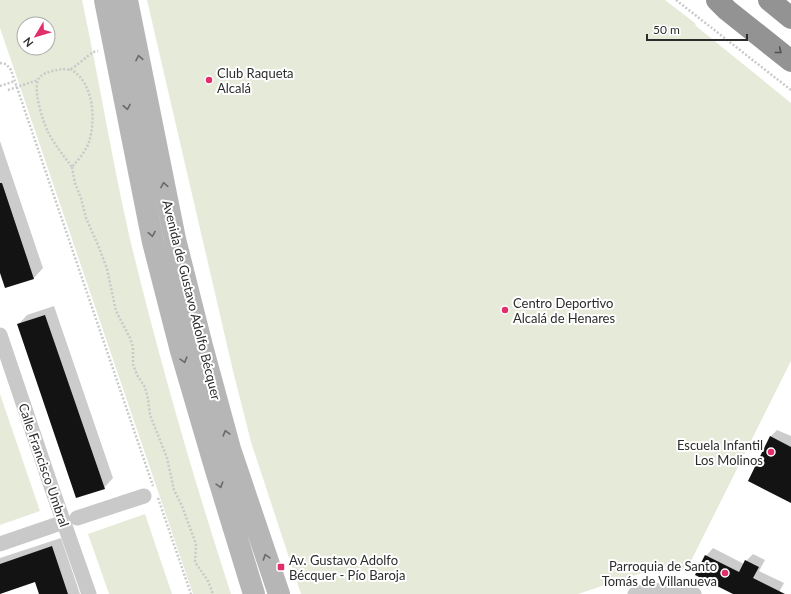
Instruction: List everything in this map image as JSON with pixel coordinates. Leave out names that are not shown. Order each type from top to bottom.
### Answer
[{"type":"highway","points":[[717,0],[727,10],[791,61]]},
{"type":"highway","points":[[769,0],[791,18]]},
{"type":"street","name":"Avenida de Gustavo Adolfo Bécquer","points":[[105,0],[153,242],[214,467],[254,594]]},
{"type":"street","name":"Avenida de Gustavo Adolfo Bécquer","points":[[127,0],[175,239],[202,346],[230,449],[279,594]]},
{"type":"street","name":"Calle Francisco Umbral","points":[[0,335],[70,520],[89,594]]},
{"type":"street","points":[[0,544],[144,496]]},
{"type":"street","points":[[635,594],[644,591],[686,590],[694,594]]},
{"type":"path","points":[[676,0],[791,90]]},
{"type":"path","points":[[70,69],[98,50]]},
{"type":"path","points":[[0,63],[6,64],[12,70],[191,594]]},
{"type":"path","points":[[8,90],[38,80],[41,76],[50,72],[70,69],[76,72],[86,86],[90,96],[92,114],[88,143],[72,168]]},
{"type":"path","points":[[38,80],[37,93],[47,131],[72,168],[86,218],[107,269],[116,311],[133,347],[133,364],[137,375],[145,387],[150,415],[167,458],[174,490],[182,506],[196,544],[195,562],[208,581],[213,594]]},
{"type":"path","points":[[0,86],[15,81]]},
{"type":"green space","points":[[0,0],[82,0],[123,209],[141,284],[177,418],[231,594],[193,594],[0,28]]},
{"type":"green space","name":"Centro Deportivo Alcalá de Henares","points":[[147,0],[665,0],[791,103],[791,361],[686,571],[651,570],[578,594],[301,594],[251,442],[233,371]]},
{"type":"green space","points":[[0,394],[40,511],[0,525]]},
{"type":"green space","points":[[145,514],[172,594],[109,594],[88,534]]},
{"type":"building","points":[[0,183],[2,183],[34,279],[5,288],[0,273]]},
{"type":"building","points":[[45,315],[105,489],[76,498],[17,324]]},
{"type":"building","points":[[770,436],[791,447],[791,503],[748,481]]},
{"type":"building","points":[[52,546],[68,594],[39,594],[35,582],[0,594],[0,564]]},
{"type":"building","name":"Parroquia de Santo Tomás de Villanueva","points":[[705,555],[739,572],[745,560],[759,567],[753,578],[785,594],[733,594],[695,575]]},
{"type":"place","name":"Club Raqueta Alcalá","points":[[209,80]]},
{"type":"place","name":"Centro Deportivo Alcalá de Henares","points":[[505,310]]},
{"type":"place","name":"Escuela Infantil Los Molinos","points":[[771,452]]},
{"type":"place","name":"Av. Gustavo Adolfo Bécquer - Pío Baroja","points":[[281,567]]},
{"type":"place","name":"Parroquia de Santo Tomás de Villanueva","points":[[725,573]]}]
